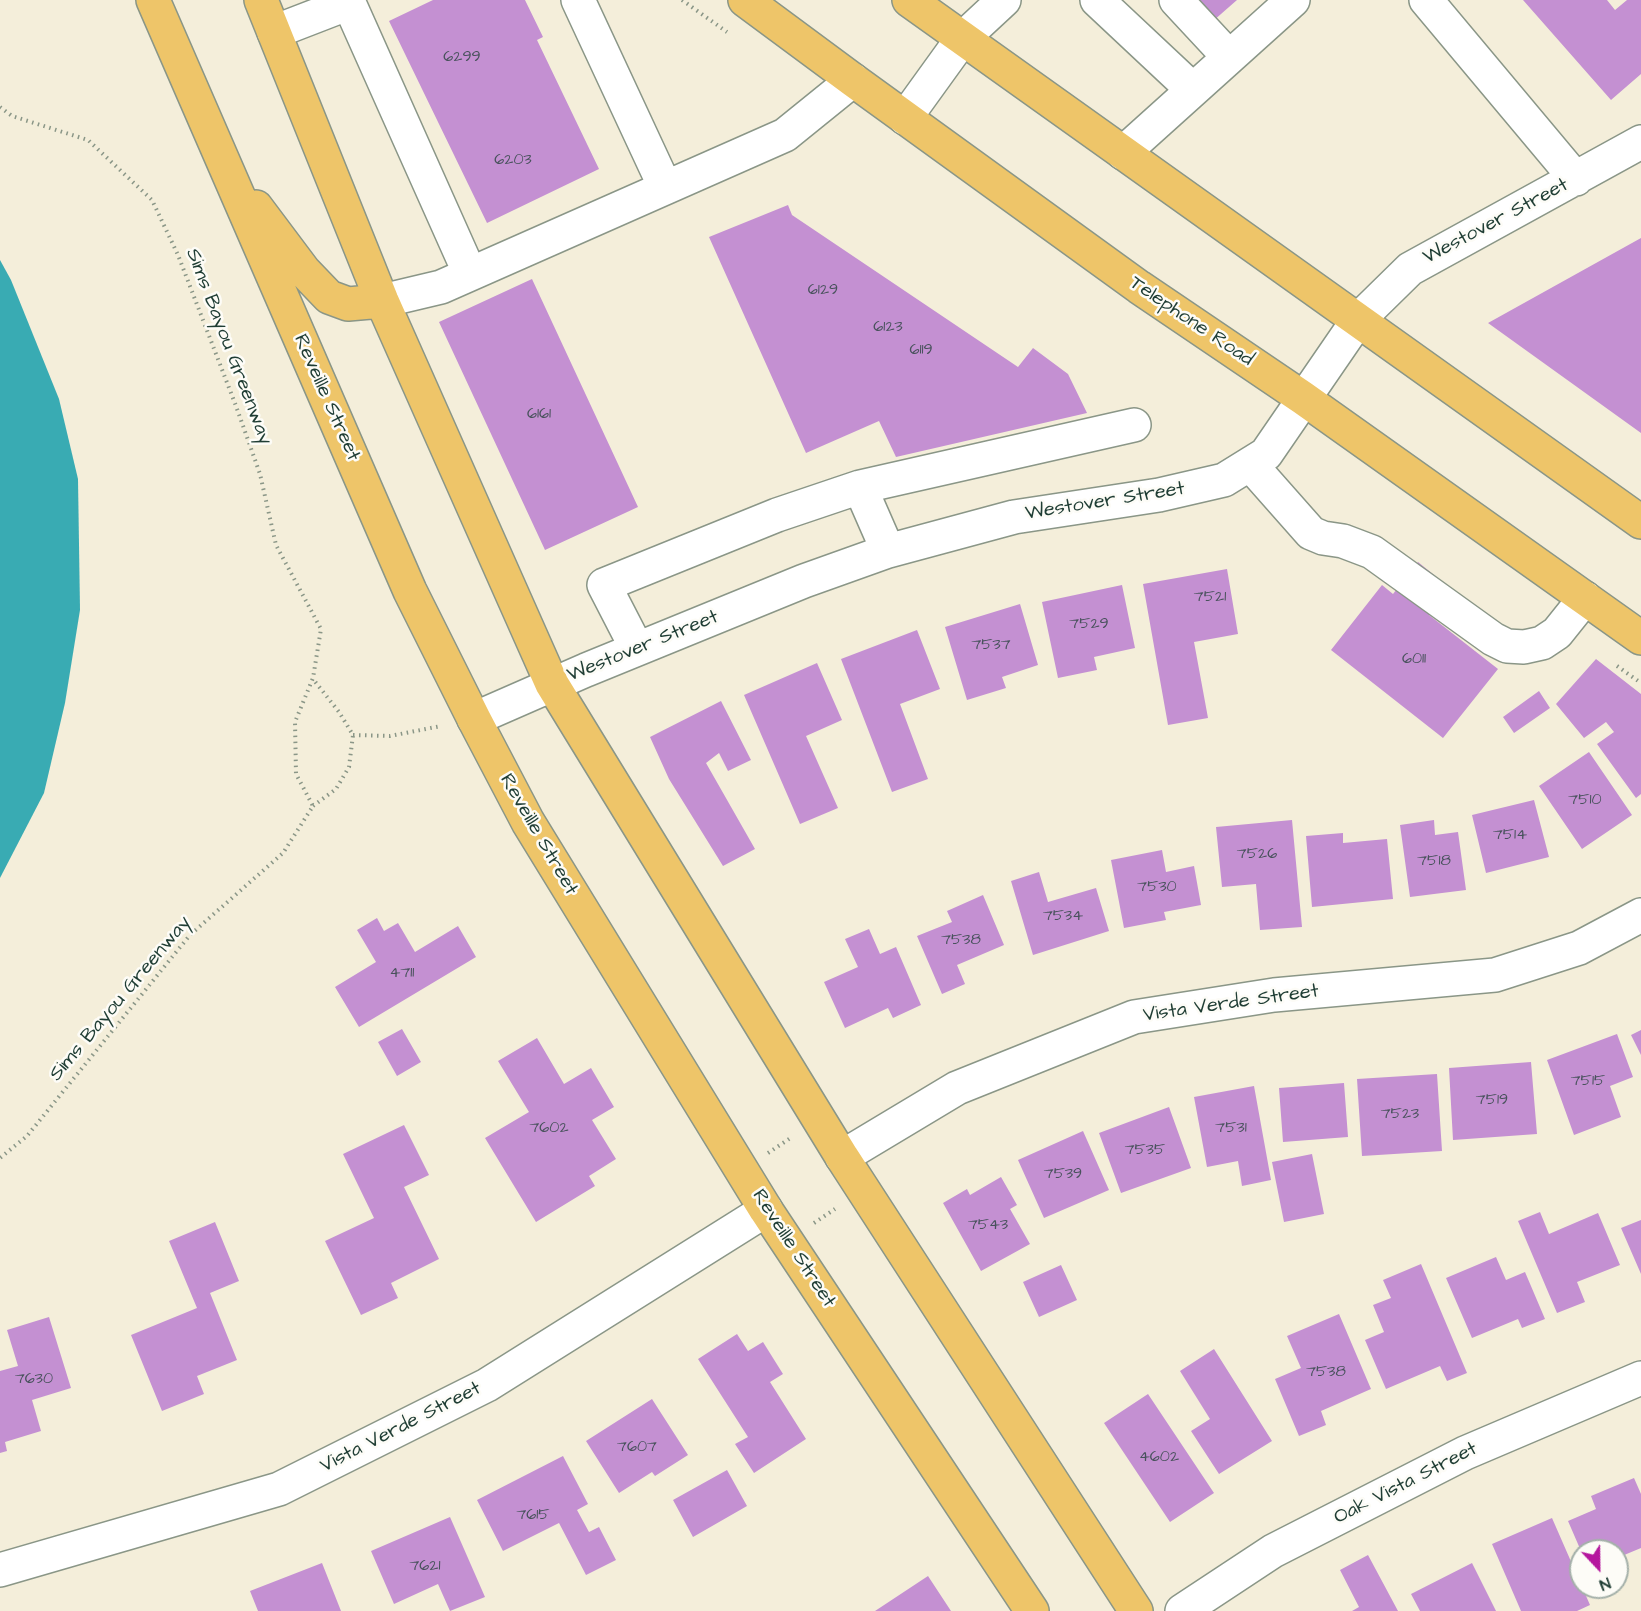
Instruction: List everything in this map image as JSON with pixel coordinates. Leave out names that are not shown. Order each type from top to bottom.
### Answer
[{"type":"main road","name":"Reveille Street","points":[[153,0],[406,582],[528,822],[766,1210],[1032,1611]]},
{"type":"main road","points":[[261,0],[382,301],[552,684],[842,1157],[1136,1611]]},
{"type":"main road","name":"Telephone Road","points":[[745,0],[1139,287],[1303,398],[1641,638]]},
{"type":"main road","points":[[909,0],[1641,522]]},
{"type":"main road","points":[[221,160],[304,271],[329,297],[348,304],[382,301]]},
{"type":"street","points":[[578,0],[665,187]]},
{"type":"street","points":[[905,118],[962,39],[1004,0]]},
{"type":"street","points":[[1097,0],[1193,90]]},
{"type":"street","points":[[1176,0],[1229,57]]},
{"type":"street","points":[[1123,153],[1293,0]]},
{"type":"street","points":[[1426,0],[1576,179]]},
{"type":"street","points":[[274,32],[349,3],[470,274]]},
{"type":"street","points":[[382,301],[441,287],[785,135],[853,80]]},
{"type":"street","name":"Westover Street","points":[[474,719],[552,684],[804,580],[888,551],[1014,517],[1159,495],[1224,480],[1266,454],[1358,320],[1410,269],[1641,142]]},
{"type":"street","points":[[637,649],[604,585],[777,515],[860,487],[1134,425]]},
{"type":"street","points":[[1250,464],[1311,533],[1323,538],[1343,540],[1372,552],[1493,639],[1507,646],[1524,647],[1542,643],[1557,633],[1585,598]]},
{"type":"street","points":[[860,487],[888,551]]},
{"type":"street","name":"Vista Verde Street","points":[[842,1157],[957,1088],[1134,1017],[1274,995],[1495,975],[1578,948],[1641,915]]},
{"type":"street","name":"Vista Verde Street","points":[[0,1570],[279,1489],[487,1385],[766,1210]]},
{"type":"street","name":"Oak Vista Street","points":[[1182,1611],[1273,1551],[1465,1453],[1641,1378]]},
{"type":"path","name":"Sims Bayou Greenway","points":[[0,107],[12,116],[88,140],[153,200],[178,255],[260,474],[276,546],[321,629],[313,678],[295,722],[296,774],[312,806]]},
{"type":"path","points":[[313,678],[353,735],[390,736],[474,719]]},
{"type":"path","name":"Sims Bayou Greenway","points":[[0,1158],[27,1136],[190,935],[283,853],[312,806],[336,789],[348,767],[353,735]]},
{"type":"path","points":[[763,1156],[792,1137]]},
{"type":"path","points":[[811,1226],[841,1205]]},
{"type":"water","points":[[0,260],[11,280],[59,399],[78,479],[80,610],[65,703],[44,793],[0,878]]},
{"type":"building","points":[[433,0],[525,0],[543,37],[537,40],[599,169],[487,223],[389,21]]},
{"type":"building","points":[[1194,0],[1237,0],[1213,21]]},
{"type":"building","points":[[1523,0],[1607,0],[1615,10],[1627,0],[1641,0],[1641,74],[1611,100]]},
{"type":"building","points":[[788,205],[792,215],[1018,367],[1033,348],[1068,374],[1087,413],[896,457],[879,421],[806,453],[709,237]]},
{"type":"building","points":[[1641,238],[1641,433],[1488,323]]},
{"type":"building","points":[[532,279],[638,507],[545,550],[439,322]]},
{"type":"building","points":[[1418,562],[1450,588],[1429,615],[1498,669],[1443,738],[1331,650],[1382,585],[1393,594]]},
{"type":"building","points":[[1227,569],[1238,634],[1194,642],[1208,718],[1168,725],[1143,584]]},
{"type":"building","points":[[1122,585],[1135,648],[1094,657],[1097,670],[1058,678],[1042,602]]},
{"type":"building","points":[[1020,604],[1038,665],[1002,677],[1006,688],[967,700],[945,627]]},
{"type":"building","points":[[917,630],[940,689],[900,704],[928,779],[892,792],[841,659]]},
{"type":"building","points":[[1596,659],[1641,694],[1641,794],[1636,798],[1597,744],[1614,732],[1606,722],[1584,738],[1556,704]]},
{"type":"building","points":[[817,663],[842,720],[806,736],[838,808],[800,824],[744,695]]},
{"type":"building","points":[[1539,691],[1550,708],[1514,733],[1503,717]]},
{"type":"building","points":[[721,701],[751,760],[728,771],[719,753],[706,763],[755,849],[723,866],[669,779],[650,737]]},
{"type":"building","points":[[1589,752],[1632,815],[1582,849],[1539,786]]},
{"type":"building","points":[[1534,800],[1549,857],[1486,873],[1472,815]]},
{"type":"building","points":[[1292,820],[1302,927],[1260,930],[1256,884],[1222,887],[1216,827]]},
{"type":"building","points":[[1434,820],[1435,835],[1458,832],[1466,890],[1410,897],[1400,825]]},
{"type":"building","points":[[1343,833],[1343,843],[1387,839],[1393,899],[1312,907],[1306,836]]},
{"type":"building","points":[[1162,850],[1166,872],[1194,866],[1201,905],[1164,912],[1166,920],[1124,928],[1111,860]]},
{"type":"building","points":[[1039,872],[1048,902],[1096,888],[1109,931],[1033,955],[1011,881]]},
{"type":"building","points":[[983,895],[1004,945],[957,965],[965,984],[942,994],[917,936],[952,922],[947,911]]},
{"type":"building","points":[[377,918],[384,931],[398,923],[415,952],[458,926],[476,957],[359,1027],[335,987],[376,962],[357,930]]},
{"type":"building","points":[[869,929],[880,954],[896,947],[921,1005],[893,1018],[888,1008],[845,1028],[824,982],[858,967],[845,939]]},
{"type":"building","points":[[402,1029],[421,1062],[397,1076],[378,1042]]},
{"type":"building","points":[[1641,1030],[1641,1055],[1631,1035]]},
{"type":"building","points":[[1617,1034],[1633,1077],[1610,1086],[1621,1117],[1574,1135],[1547,1060]]},
{"type":"building","points":[[537,1038],[564,1084],[591,1068],[614,1107],[592,1120],[616,1159],[589,1176],[595,1186],[536,1222],[485,1138],[529,1112],[498,1061]]},
{"type":"building","points":[[1531,1062],[1537,1134],[1453,1140],[1449,1068]]},
{"type":"building","points":[[1437,1074],[1442,1151],[1362,1156],[1357,1079]]},
{"type":"building","points":[[1344,1083],[1348,1137],[1283,1142],[1279,1088]]},
{"type":"building","points":[[1254,1086],[1271,1180],[1242,1186],[1238,1161],[1207,1167],[1194,1097]]},
{"type":"building","points":[[1169,1107],[1191,1168],[1121,1193],[1099,1133]]},
{"type":"building","points":[[404,1125],[429,1175],[404,1187],[439,1259],[391,1283],[398,1298],[361,1315],[325,1241],[374,1218],[343,1154]]},
{"type":"building","points":[[1083,1131],[1109,1190],[1044,1218],[1018,1160]]},
{"type":"building","points":[[1312,1154],[1324,1214],[1284,1222],[1272,1162]]},
{"type":"building","points":[[1001,1177],[1017,1205],[1010,1209],[1030,1244],[981,1271],[943,1203],[967,1189],[970,1195]]},
{"type":"building","points":[[1540,1212],[1549,1234],[1598,1213],[1620,1265],[1577,1282],[1585,1302],[1557,1313],[1518,1221]]},
{"type":"building","points":[[1641,1220],[1641,1274],[1621,1228]]},
{"type":"building","points":[[215,1222],[239,1281],[210,1293],[237,1360],[197,1376],[204,1394],[162,1411],[131,1335],[197,1308],[169,1241]]},
{"type":"building","points":[[1496,1257],[1506,1280],[1525,1272],[1545,1319],[1522,1328],[1518,1319],[1472,1338],[1446,1278]]},
{"type":"building","points":[[1421,1264],[1467,1373],[1447,1381],[1440,1366],[1386,1389],[1365,1340],[1384,1332],[1373,1305],[1391,1298],[1383,1280]]},
{"type":"building","points":[[1061,1265],[1077,1300],[1039,1317],[1023,1282]]},
{"type":"building","points":[[1339,1314],[1371,1389],[1321,1411],[1326,1425],[1299,1436],[1275,1379],[1301,1368],[1287,1336]]},
{"type":"building","points":[[49,1317],[71,1388],[32,1400],[41,1431],[5,1442],[7,1451],[0,1453],[0,1371],[18,1366],[7,1330]]},
{"type":"building","points":[[737,1334],[748,1351],[763,1342],[783,1374],[770,1382],[806,1439],[754,1473],[735,1444],[748,1437],[698,1359]]},
{"type":"building","points":[[1214,1349],[1272,1441],[1219,1474],[1191,1431],[1210,1419],[1180,1371]]},
{"type":"building","points":[[1148,1394],[1214,1493],[1170,1522],[1104,1423]]},
{"type":"building","points":[[652,1399],[688,1455],[655,1476],[652,1472],[619,1493],[586,1441]]},
{"type":"building","points":[[563,1456],[588,1504],[577,1510],[589,1532],[599,1527],[616,1560],[586,1575],[559,1523],[503,1551],[477,1500]]},
{"type":"building","points":[[727,1470],[747,1506],[693,1537],[673,1500]]},
{"type":"building","points":[[1634,1478],[1641,1494],[1641,1548],[1629,1553],[1629,1539],[1576,1539],[1568,1521],[1596,1509],[1591,1496]]},
{"type":"building","points":[[450,1517],[485,1597],[450,1611],[438,1584],[394,1604],[371,1551]]},
{"type":"building","points":[[1552,1518],[1569,1557],[1569,1599],[1587,1599],[1590,1605],[1577,1611],[1521,1611],[1492,1544]]},
{"type":"building","points":[[1368,1555],[1398,1611],[1352,1611],[1359,1607],[1340,1570]]},
{"type":"building","points":[[322,1563],[341,1611],[258,1611],[250,1591]]},
{"type":"building","points":[[1472,1563],[1496,1611],[1420,1611],[1411,1594]]},
{"type":"building","points":[[928,1576],[951,1611],[875,1611]]}]
